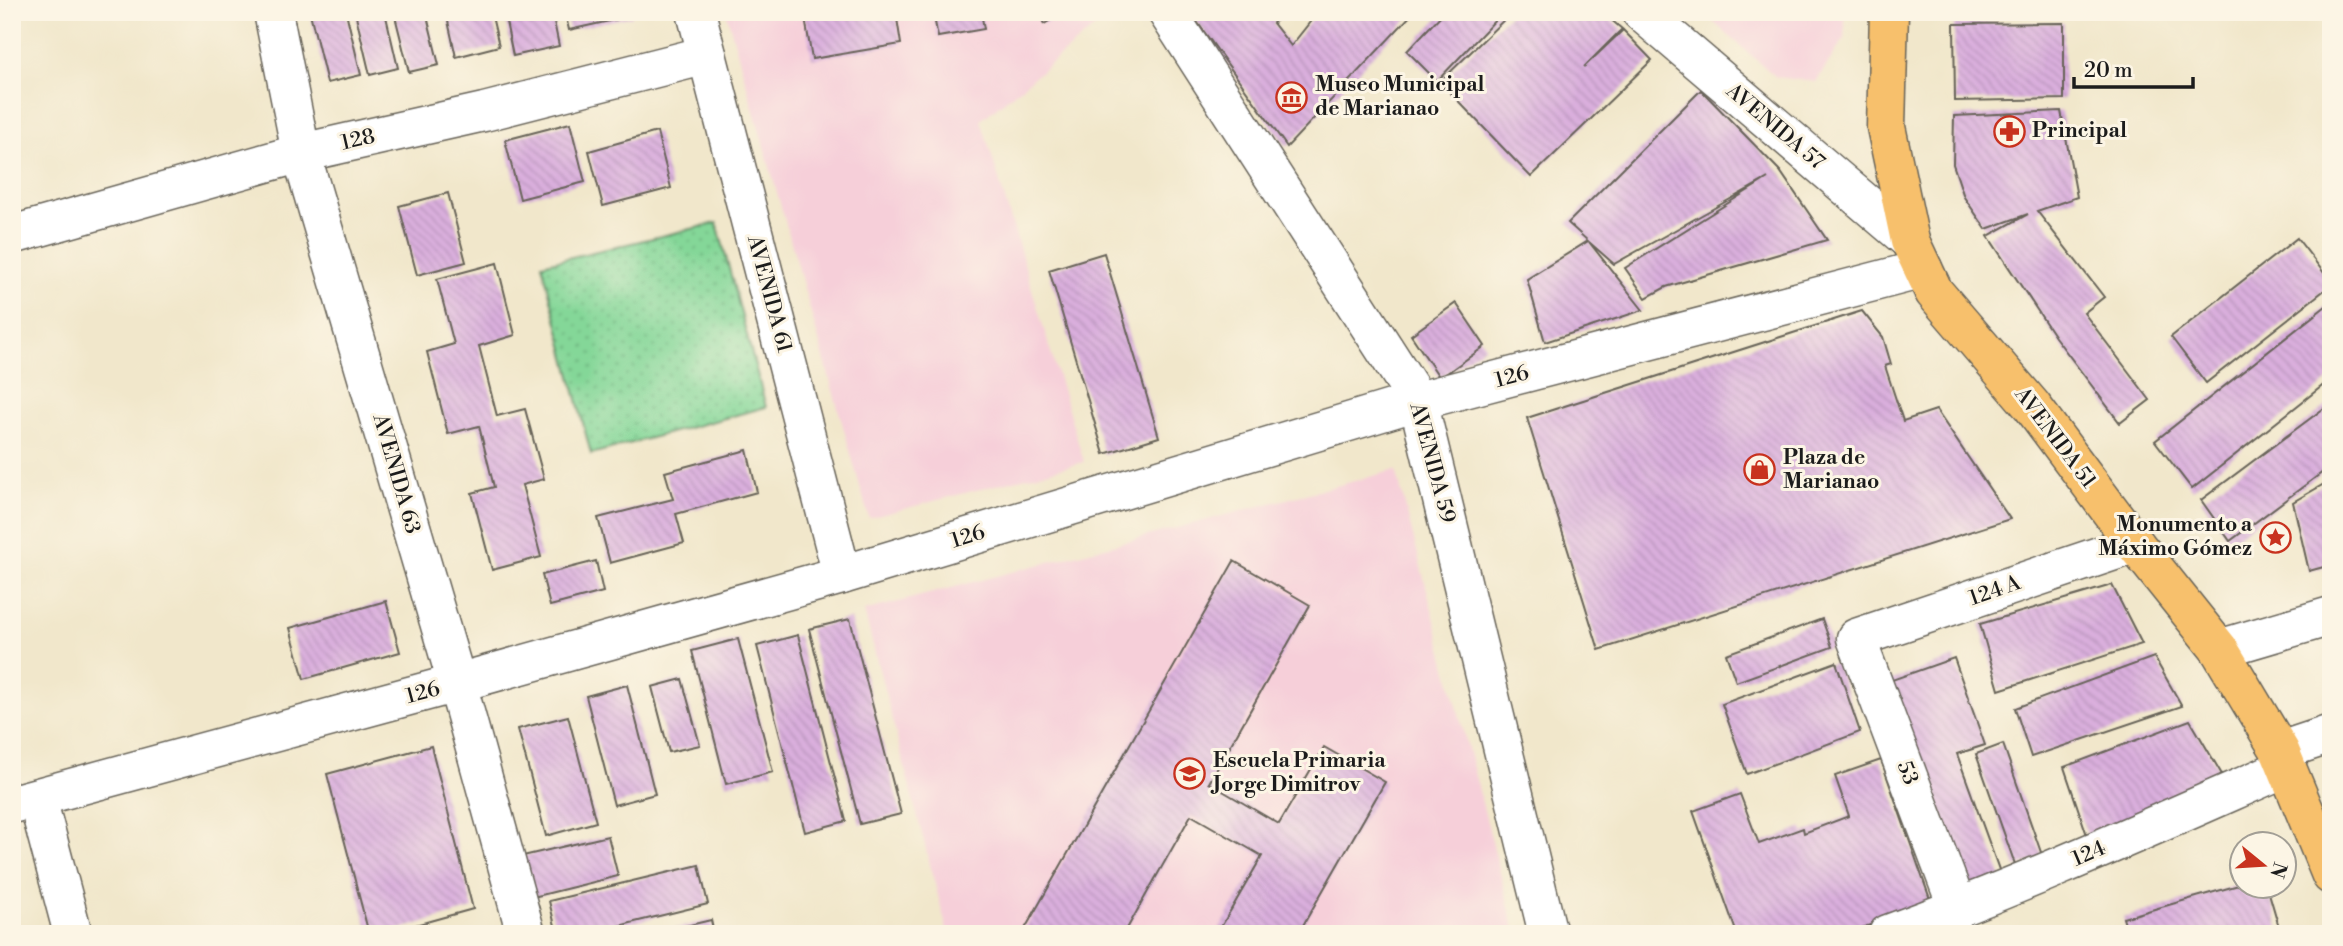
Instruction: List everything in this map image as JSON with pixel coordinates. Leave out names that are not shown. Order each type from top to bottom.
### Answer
[{"type":"main road","name":"AVENIDA 51","points":[[1889,12],[1886,127],[1917,255],[1934,292],[2032,406],[2135,544],[2219,649],[2283,759],[2331,875]]},
{"type":"street","name":"AVENIDA 63","points":[[273,12],[301,153],[457,683],[526,934]]},
{"type":"street","name":"AVENIDA 61","points":[[696,12],[842,575]]},
{"type":"street","name":"AVENIDA 59","points":[[1167,12],[1418,401],[1548,934]]},
{"type":"street","name":"AVENIDA 57","points":[[1641,12],[1917,255]]},
{"type":"street","name":"128","points":[[12,235],[301,153],[485,112],[707,55]]},
{"type":"street","name":"126","points":[[25,801],[842,575],[1418,401],[1917,255]]},
{"type":"street","name":"124 A","points":[[1856,638],[2135,544]]},
{"type":"street","points":[[2219,649],[2331,616]]},
{"type":"street","name":"53","points":[[1856,638],[1958,909]]},
{"type":"street","name":"124","points":[[1888,934],[1958,909],[2134,835],[2331,734]]},
{"type":"street","points":[[25,801],[73,934]]},
{"type":"shaded area","points":[[726,12],[1114,12],[981,120],[1084,462],[869,518]]},
{"type":"shaded area","points":[[1702,12],[1845,12],[1845,37],[1816,82],[1776,77]]},
{"type":"shaded area","name":"Escuela Primaria Jorge Dimitrov","points":[[1396,470],[1516,934],[948,934],[864,611]]},
{"type":"green space","points":[[717,223],[766,407],[591,454],[542,264]]},
{"type":"building","points":[[346,12],[361,75],[327,83],[310,13]]},
{"type":"building","points":[[355,12],[385,12],[398,68],[370,75]]},
{"type":"building","points":[[394,12],[426,12],[439,65],[409,72]]},
{"type":"building","points":[[446,12],[491,12],[499,46],[456,57]]},
{"type":"building","points":[[504,12],[552,12],[559,46],[513,56]]},
{"type":"building","points":[[565,12],[631,12],[632,16],[569,30]]},
{"type":"building","points":[[804,12],[896,12],[901,44],[812,59]]},
{"type":"building","points":[[933,12],[981,12],[984,29],[938,37]]},
{"type":"building","points":[[1038,12],[1064,12],[1044,24]]},
{"type":"building","name":"Museo Municipal de Marianao","points":[[1190,12],[1285,12],[1273,23],[1291,46],[1318,12],[1414,12],[1287,147]]},
{"type":"building","points":[[1444,12],[1503,12],[1437,81],[1407,51]]},
{"type":"building","points":[[1512,12],[1602,12],[1622,29],[1584,67],[1623,30],[1652,60],[1531,177],[1440,82]]},
{"type":"building","points":[[2064,23],[2064,99],[1955,101],[1954,24]]},
{"type":"building","points":[[1701,90],[1780,171],[1827,240],[1666,287],[1646,298],[1625,268],[1768,178],[1614,264],[1589,242],[1643,310],[1545,342],[1527,279],[1588,241],[1568,223]]},
{"type":"building","points":[[2061,111],[2077,197],[2037,211],[2104,297],[2084,313],[2150,400],[2120,423],[2055,337],[1988,236],[2028,214],[1986,229],[1964,197],[1953,164],[1954,116]]},
{"type":"building","points":[[570,123],[585,182],[520,199],[505,140]]},
{"type":"building","points":[[657,132],[671,188],[603,206],[589,151]]},
{"type":"building","points":[[448,193],[466,262],[417,275],[399,206]]},
{"type":"building","points":[[2297,238],[2331,285],[2206,383],[2171,337]]},
{"type":"building","points":[[1104,253],[1159,437],[1104,454],[1049,270]]},
{"type":"building","points":[[497,263],[515,335],[479,346],[497,416],[525,409],[544,479],[522,485],[541,557],[492,570],[472,493],[494,487],[479,426],[448,434],[427,352],[454,344],[437,279]]},
{"type":"building","points":[[2331,302],[2331,379],[2192,489],[2155,441]]},
{"type":"building","points":[[1456,303],[1485,346],[1440,378],[1411,335]]},
{"type":"building","name":"Plaza de Marianao","points":[[1862,311],[1883,337],[1891,364],[1885,366],[1903,421],[1936,410],[2010,519],[1599,650],[1527,418]]},
{"type":"building","points":[[2331,403],[2331,466],[2230,541],[2201,500]]},
{"type":"building","points":[[747,450],[757,492],[676,514],[684,543],[610,563],[598,518],[673,499],[665,472]]},
{"type":"building","points":[[2331,480],[2331,565],[2309,571],[2293,502]]},
{"type":"building","points":[[596,561],[603,592],[550,606],[542,575]]},
{"type":"building","points":[[1234,561],[1310,605],[1209,783],[1279,824],[1324,747],[1385,782],[1298,934],[1217,934],[1262,856],[1191,815],[1124,934],[1022,934]]},
{"type":"building","points":[[2112,585],[2142,644],[1999,690],[1980,624]]},
{"type":"building","points":[[386,601],[400,652],[304,679],[290,628]]},
{"type":"building","points":[[850,619],[901,814],[860,824],[809,629]]},
{"type":"building","points":[[1822,619],[1832,647],[1736,682],[1726,654]]},
{"type":"building","points":[[798,635],[846,821],[805,832],[757,646]]},
{"type":"building","points":[[738,639],[773,772],[726,784],[692,651]]},
{"type":"building","points":[[2154,657],[2182,706],[2031,757],[2015,708]]},
{"type":"building","points":[[1954,658],[1985,745],[1957,754],[2002,878],[1964,892],[1889,681]]},
{"type":"building","points":[[1836,662],[1860,732],[1747,774],[1722,704]]},
{"type":"building","points":[[682,679],[700,745],[669,752],[652,687]]},
{"type":"building","points":[[627,685],[655,794],[614,805],[586,696]]},
{"type":"building","points":[[568,716],[596,822],[546,836],[518,729]]},
{"type":"building","points":[[2190,720],[2231,790],[2089,841],[2064,767]]},
{"type":"building","points":[[2003,744],[2043,858],[2016,867],[1976,754]]},
{"type":"building","points":[[431,746],[473,909],[383,934],[369,934],[327,774]]},
{"type":"building","points":[[1881,760],[1931,902],[1846,934],[1737,934],[1693,811],[1740,794],[1759,844],[1803,828],[1804,833],[1849,816],[1835,776]]},
{"type":"building","points":[[608,836],[618,876],[533,897],[523,856]]},
{"type":"building","points":[[699,865],[708,904],[586,934],[557,934],[549,901]]},
{"type":"building","points":[[2228,888],[2228,900],[2271,900],[2281,934],[2128,934],[2123,918]]},
{"type":"building","points":[[711,920],[714,934],[656,933]]},
{"type":"place","name":"Museo Municipal de Marianao","points":[[1292,97]]},
{"type":"place","name":"Principal","points":[[2009,131]]},
{"type":"place","name":"Plaza de Marianao","points":[[1760,470]]},
{"type":"place","name":"Monumento a Máximo Gómez","points":[[2275,537]]},
{"type":"place","name":"Escuela Primaria Jorge Dimitrov","points":[[1190,773]]}]
